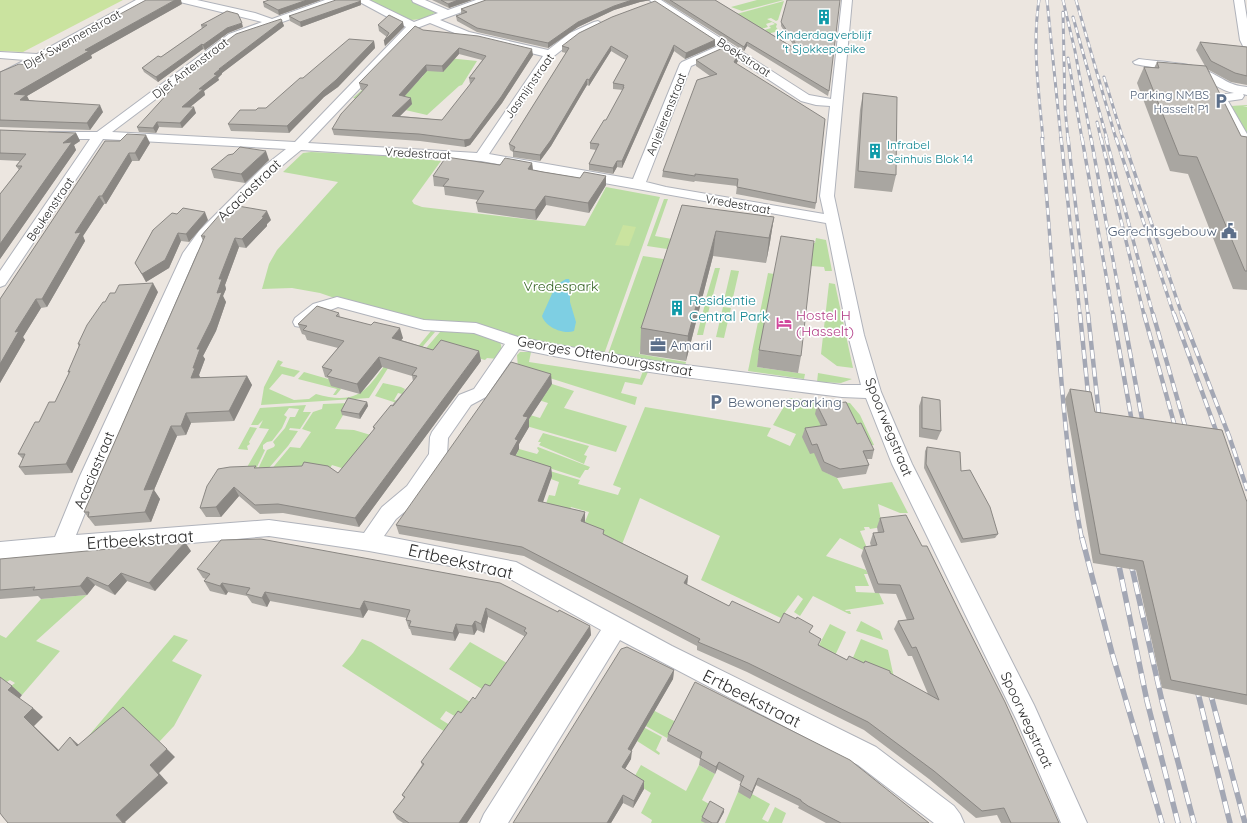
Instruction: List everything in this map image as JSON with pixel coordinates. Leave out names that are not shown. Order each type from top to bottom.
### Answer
[{"type":"street","name":"Djef Swennenstraat","points":[[0,78],[143,0]]},
{"type":"street","points":[[184,0],[272,22]]},
{"type":"street","name":"Djef Antenstraat","points":[[99,136],[233,36],[336,0]]},
{"type":"street","points":[[361,0],[413,26]]},
{"type":"street","points":[[417,0],[448,14]]},
{"type":"street","name":"Acaciastraat","points":[[62,545],[90,476],[190,253],[204,234],[257,181],[298,146],[413,26],[485,0]]},
{"type":"street","points":[[642,6],[655,0]]},
{"type":"street","name":"Boekstraat","points":[[655,0],[805,98],[837,104]]},
{"type":"street","name":"Spoorwegstraat","points":[[847,0],[827,196],[856,335],[872,392],[902,464],[1026,714],[1074,823]]},
{"type":"street","points":[[1239,0],[1245,40],[1247,44]]},
{"type":"street","name":"Jasmijnstraat","points":[[481,157],[550,54],[574,36],[607,19]]},
{"type":"street","points":[[431,20],[466,34],[550,54]]},
{"type":"street","name":"Anjelierenstraat","points":[[638,184],[686,64],[727,46]]},
{"type":"street","points":[[0,55],[39,57]]},
{"type":"street","points":[[1139,62],[1190,69],[1203,73],[1230,89],[1243,93]]},
{"type":"street","points":[[1243,93],[1221,98],[1247,146]]},
{"type":"street","name":"Vredestraat","points":[[39,134],[127,136],[481,157],[832,220]]},
{"type":"street","name":"Beukenstraat","points":[[0,282],[99,136]]},
{"type":"street","name":"Georges Ottenbourgsstraat","points":[[301,323],[319,308],[336,302],[424,326],[476,328],[515,342],[552,350],[654,367],[842,391],[872,392]]},
{"type":"street","points":[[369,542],[389,513],[414,492],[438,455],[438,437],[465,400],[480,393],[515,342]]},
{"type":"street","name":"Ertbeekstraat","points":[[0,551],[269,528],[369,542],[508,568],[664,653],[867,756],[945,815],[951,823]]},
{"type":"street","points":[[493,823],[616,626]]},
{"type":"green space","points":[[0,0],[123,0],[23,52],[0,51]]},
{"type":"green space","points":[[368,0],[412,0],[437,12],[422,19],[411,20]]},
{"type":"green space","points":[[757,0],[784,0],[742,11],[731,7]]},
{"type":"green space","points":[[784,1],[778,20],[776,21],[771,18],[767,19],[777,24],[776,27],[779,31],[767,34],[761,31],[771,28],[769,26],[775,24],[772,22],[766,24],[768,27],[758,30],[733,15]]},
{"type":"green space","points":[[429,56],[477,61],[462,85],[427,115],[353,98],[362,90],[377,89],[404,81],[419,80],[423,76]]},
{"type":"green space","points":[[1247,105],[1243,107],[1247,107],[1247,138],[1231,106]]},
{"type":"green space","name":"Vredespark","points":[[311,152],[390,156],[441,161],[412,201],[414,204],[422,207],[585,226],[606,187],[660,197],[603,357],[494,331],[425,324],[349,303],[320,293],[292,288],[262,289],[269,264],[277,250],[338,182],[283,172],[303,153]]},
{"type":"green space","points":[[664,199],[668,199],[655,236],[672,239],[674,250],[647,246]]},
{"type":"green space","points":[[623,225],[636,227],[629,246],[615,245]]},
{"type":"green space","points":[[816,238],[826,240],[832,271],[825,271],[824,267],[811,266],[790,240],[815,243]]},
{"type":"green space","points":[[643,256],[670,260],[639,354],[686,362],[685,366],[608,354]]},
{"type":"green space","points":[[715,268],[720,268],[712,299],[706,298]]},
{"type":"green space","points":[[731,270],[739,271],[732,302],[724,300]]},
{"type":"green space","points":[[768,273],[774,274],[757,367],[805,374],[804,379],[748,371]]},
{"type":"green space","points":[[829,283],[835,284],[853,368],[837,366],[821,354]]},
{"type":"green space","points":[[705,304],[710,305],[703,335],[697,335]]},
{"type":"green space","points":[[723,307],[731,308],[724,338],[716,337]]},
{"type":"green space","points":[[459,329],[466,329],[500,340],[503,356],[498,359],[487,358],[485,360],[442,348],[421,354],[440,332],[455,332]]},
{"type":"green space","points":[[431,331],[435,332],[413,358],[397,354],[369,398],[261,405],[264,387],[278,360],[283,362],[280,366],[300,371],[294,377],[282,374],[269,389],[294,400],[309,399],[316,394],[332,398],[345,398],[364,390],[379,374],[395,351],[411,355]]},
{"type":"green space","points":[[520,352],[531,352],[529,362],[640,379],[643,371],[648,372],[642,385],[625,382],[621,393],[637,397],[635,405],[518,368],[517,355]]},
{"type":"green space","points":[[304,372],[335,381],[341,389],[336,395],[333,395],[337,389],[298,379]]},
{"type":"green space","points":[[818,373],[852,379],[841,383],[817,382]]},
{"type":"green space","points":[[383,383],[401,387],[405,389],[403,393],[411,395],[398,393],[394,400],[404,403],[403,405],[375,396]]},
{"type":"green space","points":[[552,384],[574,391],[564,408],[627,426],[616,452],[523,425],[530,415],[540,418],[548,403],[526,396]]},
{"type":"green space","points":[[789,398],[850,403],[860,415],[874,445],[866,446],[816,414],[825,434],[827,473],[837,478],[843,489],[892,482],[908,513],[900,513],[878,504],[882,527],[870,529],[869,527],[864,527],[865,530],[860,531],[869,553],[840,538],[826,556],[866,570],[868,574],[864,574],[869,586],[855,586],[856,592],[879,593],[884,604],[845,610],[850,611],[851,614],[849,614],[813,596],[800,616],[794,612],[803,599],[798,595],[781,618],[701,580],[720,536],[640,498],[614,565],[582,529],[589,512],[571,507],[566,517],[540,521],[549,495],[555,496],[559,482],[513,460],[580,480],[578,484],[618,495],[621,488],[613,485],[645,407],[771,428],[767,436],[790,446],[796,434],[773,425]]},
{"type":"green space","points":[[350,403],[335,429],[354,430],[374,436],[351,471],[332,465],[326,475],[270,471],[290,447],[300,448],[311,432],[302,429],[313,412],[322,409],[323,404]]},
{"type":"green space","points":[[306,405],[303,412],[311,412],[300,429],[290,428],[289,430],[298,431],[288,446],[268,469],[258,469],[267,450],[274,447],[275,445],[273,442],[285,428],[290,417],[295,417],[299,409],[289,408],[284,415],[287,417],[282,428],[272,441],[263,445],[263,449],[265,450],[256,469],[246,469],[269,429],[259,428],[263,420],[258,425],[251,425],[260,408]]},
{"type":"green space","points":[[250,427],[257,428],[249,442],[250,444],[247,446],[248,450],[238,449]]},
{"type":"green space","points":[[543,433],[589,446],[584,455],[587,456],[584,464],[539,445],[541,442],[538,442]]},
{"type":"green space","points":[[538,447],[590,467],[588,470],[585,470],[580,478],[515,457],[519,449],[537,454],[539,451],[537,448]]},
{"type":"green space","points":[[87,595],[36,641],[60,651],[22,695],[11,686],[15,683],[10,680],[0,686],[0,635],[6,638],[41,599]]},
{"type":"green space","points":[[861,621],[880,631],[883,640],[856,631]]},
{"type":"green space","points":[[830,624],[846,632],[832,662],[817,649]]},
{"type":"green space","points":[[174,635],[188,640],[172,661],[202,675],[174,726],[159,742],[80,746]]},
{"type":"green space","points":[[362,639],[371,642],[475,705],[470,725],[446,711],[440,719],[458,730],[453,737],[342,666]]},
{"type":"green space","points":[[861,639],[888,650],[896,687],[852,660]]},
{"type":"green space","points":[[470,642],[512,666],[492,695],[449,669]]},
{"type":"green space","points":[[647,707],[676,722],[667,738],[637,721]]},
{"type":"green space","points":[[632,721],[662,737],[656,750],[660,753],[659,755],[637,741],[642,732]]},
{"type":"green space","points":[[641,765],[686,791],[699,765],[715,774],[702,800],[709,804],[705,823],[651,823],[652,820],[641,813],[651,793],[632,781]]},
{"type":"green space","points":[[738,792],[752,794],[770,804],[762,819],[768,822],[775,807],[786,813],[782,823],[725,823]]},
{"type":"water","points":[[566,279],[569,279],[570,282],[570,302],[576,322],[574,331],[570,332],[560,331],[551,327],[542,316],[556,285]]},
{"type":"building","points":[[146,0],[175,0],[85,50],[89,51],[14,94],[26,95],[20,100],[100,105],[87,123],[0,120],[0,72],[19,64],[26,65]]},
{"type":"building","points":[[269,0],[307,0],[278,10],[263,2]]},
{"type":"building","points":[[336,0],[361,1],[300,22],[289,16]]},
{"type":"building","points":[[441,0],[458,0],[448,4]]},
{"type":"building","points":[[486,0],[632,0],[614,6],[578,22],[548,43],[477,28],[456,16],[467,12],[461,9]]},
{"type":"building","points":[[670,0],[715,0],[802,53],[781,22],[787,0],[840,0],[829,91],[747,42],[744,47]]},
{"type":"building","points":[[655,1],[715,40],[686,53],[674,45],[622,161],[617,161],[613,168],[589,164],[599,144],[590,143],[604,120],[606,120],[624,87],[624,85],[613,83],[628,56],[611,46],[589,80],[587,79],[551,140],[540,155],[513,151],[515,147],[509,144],[569,48],[562,46],[579,33],[612,17]]},
{"type":"building","points":[[227,11],[238,14],[242,23],[227,28],[156,77],[142,68],[158,56],[161,57],[207,25],[201,25]]},
{"type":"building","points":[[389,15],[403,22],[384,41],[389,33],[378,25]]},
{"type":"building","points":[[281,19],[282,21],[219,69],[214,74],[217,75],[199,89],[203,89],[182,107],[194,107],[180,123],[157,122],[153,128],[137,127],[192,67],[236,34]]},
{"type":"building","points":[[415,26],[423,30],[478,36],[532,49],[501,97],[470,139],[464,140],[419,134],[332,129],[341,114],[368,85],[359,83]],"holes":[[[459,48],[486,56],[469,78],[475,78],[442,120],[392,116],[411,98],[399,95],[426,65],[442,66]]]},
{"type":"building","points":[[349,39],[374,41],[336,80],[287,126],[228,124],[240,110],[256,110],[258,108],[266,108],[300,78],[303,78]]},
{"type":"building","points":[[1200,42],[1247,47],[1247,76],[1235,73],[1211,61]]},
{"type":"building","points":[[725,47],[738,55],[734,62],[825,119],[816,203],[737,187],[738,179],[695,174],[695,176],[663,171],[697,80],[717,74],[696,60]]},
{"type":"building","name":"Gerechtsgebouw","points":[[1157,62],[1206,66],[1241,136],[1247,137],[1247,271],[1245,271],[1197,157],[1179,155],[1144,67],[1159,68]]},
{"type":"building","name":"Infrabel Seinhuis Blok 14","points":[[863,93],[897,97],[896,175],[858,171]]},
{"type":"building","points":[[0,130],[76,133],[63,143],[72,142],[0,244],[0,194],[22,166],[16,166],[26,154],[0,153]]},
{"type":"building","points":[[127,134],[146,135],[135,153],[129,153],[102,196],[99,196],[75,233],[81,232],[42,299],[36,299],[15,332],[19,331],[0,364],[0,299],[105,141],[120,141]]},
{"type":"building","points":[[240,147],[266,151],[241,174],[211,169],[228,155],[233,154]]},
{"type":"building","points":[[446,157],[500,165],[505,158],[532,163],[528,169],[543,172],[580,178],[584,172],[606,176],[588,203],[545,196],[535,210],[476,203],[484,191],[443,186],[449,179],[433,176]]},
{"type":"building","points":[[682,205],[774,217],[769,238],[716,231],[688,336],[641,328]]},
{"type":"building","points":[[238,206],[267,211],[262,217],[264,217],[242,239],[235,238],[219,279],[222,279],[217,293],[222,292],[211,321],[197,349],[200,349],[191,378],[247,376],[229,411],[186,413],[181,426],[171,426],[144,490],[154,489],[145,512],[88,517],[89,512],[84,512],[205,236],[201,236],[221,213],[229,215]]},
{"type":"building","points":[[183,208],[205,212],[186,234],[178,233],[165,260],[142,274],[135,263],[153,230],[172,213],[177,214]]},
{"type":"building","name":"Hostel H (Hasselt)","points":[[781,236],[814,241],[801,356],[759,350]]},
{"type":"building","points":[[153,283],[66,464],[19,467],[25,454],[18,454],[35,422],[39,422],[49,402],[55,402],[70,371],[68,372],[80,344],[78,344],[87,325],[103,302],[105,302],[110,293],[115,293],[119,285]]},
{"type":"building","points":[[317,306],[339,313],[336,316],[371,325],[374,322],[400,328],[392,338],[433,350],[441,340],[479,351],[355,518],[278,504],[255,505],[234,487],[216,507],[200,508],[207,486],[218,469],[256,466],[254,468],[302,466],[304,462],[328,466],[338,473],[375,428],[373,427],[391,405],[393,406],[417,376],[412,375],[417,368],[379,357],[357,384],[327,376],[332,370],[322,367],[344,341],[303,330],[307,326],[298,324]]},
{"type":"building","points":[[511,362],[551,374],[523,416],[528,417],[515,439],[518,440],[510,454],[551,467],[538,501],[585,512],[581,521],[604,530],[603,534],[688,576],[684,583],[729,606],[732,601],[779,623],[784,613],[796,619],[797,617],[813,626],[809,632],[821,639],[818,645],[847,660],[849,656],[864,663],[865,661],[890,671],[890,673],[939,700],[916,647],[912,648],[898,621],[914,619],[900,585],[878,584],[864,547],[877,545],[873,533],[884,532],[880,518],[906,515],[922,546],[927,546],[1005,702],[1059,823],[1011,823],[1004,808],[982,811],[934,771],[868,722],[748,663],[698,642],[700,639],[522,547],[396,525]]},
{"type":"building","points":[[1070,389],[1091,392],[1095,412],[1222,430],[1247,502],[1247,695],[1171,680],[1143,561],[1100,554]]},
{"type":"building","points":[[922,397],[940,400],[941,431],[922,428]]},
{"type":"building","points":[[348,398],[367,402],[359,414],[341,411]]},
{"type":"building","points":[[846,402],[857,424],[861,423],[874,450],[863,451],[869,465],[840,469],[824,462],[817,444],[812,445],[805,428],[827,425],[817,405]]},
{"type":"building","points":[[927,447],[960,452],[961,471],[970,470],[990,507],[998,534],[963,539],[926,464]]},
{"type":"building","points":[[261,539],[500,583],[590,626],[459,823],[409,823],[393,812],[405,797],[402,795],[424,764],[421,762],[458,711],[461,713],[473,697],[475,699],[485,684],[490,686],[527,633],[524,631],[526,628],[486,608],[481,624],[475,621],[472,626],[456,624],[453,633],[409,626],[411,621],[406,620],[410,610],[364,601],[360,609],[265,592],[262,598],[246,594],[250,588],[222,583],[220,586],[204,581],[210,574],[197,569],[221,540]]},
{"type":"building","points":[[185,542],[149,583],[121,573],[108,586],[87,577],[80,586],[33,590],[35,587],[0,590],[0,559]]},
{"type":"building","points":[[627,647],[674,670],[628,749],[632,751],[622,767],[644,781],[634,801],[623,795],[607,823],[513,823],[621,649]]},
{"type":"building","points":[[0,677],[12,686],[8,690],[33,708],[24,717],[58,751],[70,737],[77,746],[123,707],[167,749],[150,765],[159,775],[116,815],[123,823],[8,823],[0,813]]},
{"type":"building","points":[[695,682],[850,760],[929,823],[841,823],[758,778],[752,792],[740,785],[744,776],[719,762],[716,767],[700,758],[702,752],[668,734]]},
{"type":"building","points":[[710,801],[724,809],[717,823],[712,823],[702,817]]},
{"type":"railway","points":[[1039,0],[1036,52],[1043,139]]},
{"type":"railway","points":[[1047,0],[1061,139]]},
{"type":"railway","points":[[1063,0],[1075,51],[1091,139]]},
{"type":"railway","points":[[1076,0],[1116,139]]},
{"type":"railway","points":[[1063,12],[1065,108],[1068,139]]},
{"type":"railway","points":[[1073,17],[1107,139]]},
{"type":"railway","points":[[1068,58],[1082,139]]},
{"type":"railway","points":[[1104,77],[1123,139]]},
{"type":"railway","points":[[1097,122],[1101,139]]},
{"type":"railway","points":[[1042,138],[1056,315]]},
{"type":"railway","points":[[1061,138],[1080,315]]},
{"type":"railway","points":[[1068,138],[1088,315]]},
{"type":"railway","points":[[1082,138],[1113,315]]},
{"type":"railway","points":[[1091,138],[1123,315]]},
{"type":"railway","points":[[1101,138],[1144,315]]},
{"type":"railway","points":[[1106,138],[1153,315]]},
{"type":"railway","points":[[1116,138],[1174,315]]},
{"type":"railway","points":[[1123,138],[1182,315]]},
{"type":"railway","points":[[1056,314],[1072,483],[1082,539]]},
{"type":"railway","points":[[1080,314],[1089,403]]},
{"type":"railway","points":[[1088,314],[1100,424]]},
{"type":"railway","points":[[1113,314],[1133,428]]},
{"type":"railway","points":[[1123,314],[1144,430]]},
{"type":"railway","points":[[1144,314],[1177,434]]},
{"type":"railway","points":[[1153,314],[1188,436]]},
{"type":"railway","points":[[1174,314],[1219,439]]},
{"type":"railway","points":[[1182,314],[1229,436],[1247,489]]},
{"type":"railway","points":[[1082,538],[1112,653],[1162,823]]},
{"type":"railway","points":[[1117,556],[1147,701],[1178,823]]},
{"type":"railway","points":[[1130,559],[1162,701],[1194,823]]},
{"type":"railway","points":[[1196,685],[1230,823]]},
{"type":"railway","points":[[1209,688],[1245,823]]},
{"type":"place","name":"Kinderdagverblijf 't Sjokkepoeike","points":[[824,17]]},
{"type":"place","name":"Parking NMBS Hasselt P1","points":[[1221,101]]},
{"type":"place","name":"Infrabel Seinhuis Blok 14","points":[[875,151]]},
{"type":"place","name":"Gerechtsgebouw","points":[[1229,231]]},
{"type":"place","name":"Residentie Central Park","points":[[677,308]]},
{"type":"place","name":"Hostel H (Hasselt)","points":[[784,323]]},
{"type":"place","name":"Amaril","points":[[658,345]]},
{"type":"place","name":"Bewonersparking","points":[[716,402]]}]
